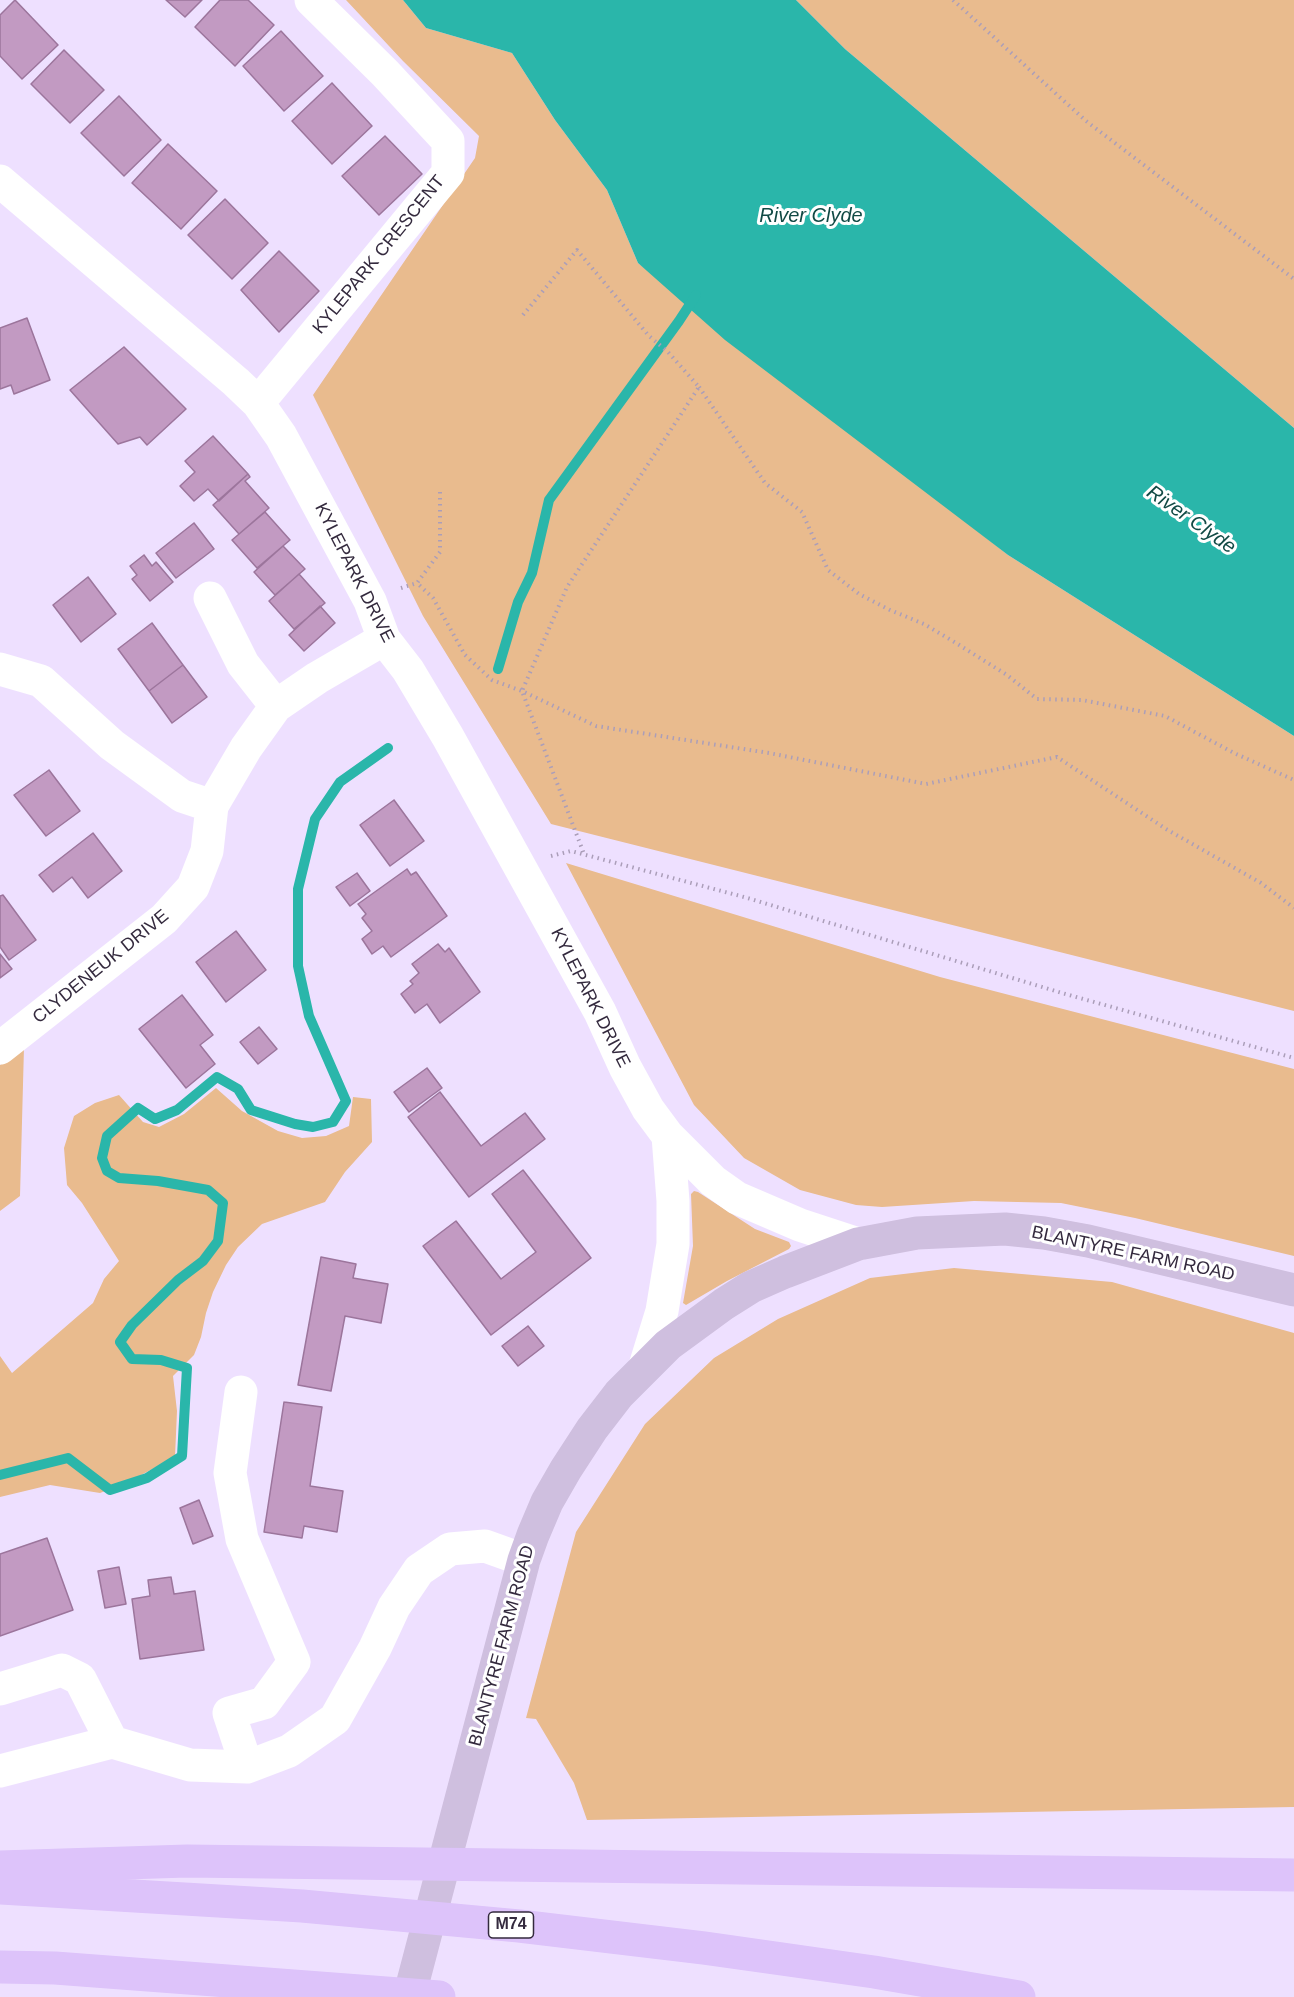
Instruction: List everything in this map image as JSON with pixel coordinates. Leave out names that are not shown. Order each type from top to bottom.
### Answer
[{"type":"highway","points":[[0,1867],[187,1861],[1294,1875]]},
{"type":"highway","name":"M74","points":[[0,1888],[290,1905],[519,1926],[727,1951],[874,1972],[1019,1997]]},
{"type":"highway","points":[[0,1967],[55,1968],[439,1997]]},
{"type":"main road","name":"BLANTYRE FARM ROAD","points":[[409,1997],[524,1560],[548,1502],[592,1429],[619,1394],[645,1366],[690,1328],[751,1287],[818,1258],[858,1244],[918,1233],[968,1229],[1005,1229],[1088,1241],[1294,1290]]},
{"type":"street","name":"KYLEPARK CRESCENT","points":[[258,403],[448,174],[448,141],[385,73],[311,0]]},
{"type":"street","name":"KYLEPARK DRIVE","points":[[2,184],[258,403],[281,436],[309,486],[370,601],[384,639],[408,670],[448,737],[600,1012],[625,1067],[648,1109],[668,1136],[706,1175],[736,1198],[800,1225],[858,1244]]},
{"type":"street","points":[[210,598],[243,664],[276,706]]},
{"type":"street","name":"CLYDENEUK DRIVE","points":[[0,1048],[164,919],[193,887],[207,851],[212,806],[246,748],[276,706],[317,678],[384,639]]},
{"type":"street","points":[[0,669],[41,681],[112,745],[182,796],[212,806]]},
{"type":"street","points":[[645,1366],[662,1311],[673,1244],[673,1201],[668,1136]]},
{"type":"street","points":[[241,1392],[230,1473],[242,1539],[294,1662],[264,1703],[229,1713],[247,1767]]},
{"type":"street","points":[[0,1771],[112,1742],[190,1765],[247,1767],[289,1751],[335,1719],[375,1648],[394,1607],[419,1570],[450,1549],[485,1546],[524,1560]]},
{"type":"street","points":[[0,1689],[62,1670],[80,1679],[112,1742]]},
{"type":"path","points":[[953,0],[1086,121],[1294,279]]},
{"type":"path","points":[[523,315],[577,250],[649,336],[668,352],[699,387],[765,483],[802,512],[828,570],[859,594],[924,624],[1007,675],[1037,699],[1082,700],[1165,716],[1234,753],[1294,780]]},
{"type":"path","points":[[584,854],[522,691],[567,587],[699,387]]},
{"type":"path","points":[[440,492],[440,552],[417,583],[434,598],[465,655],[492,680],[522,691],[596,726],[769,753],[926,784],[1057,757],[1166,829],[1261,883],[1294,908]]},
{"type":"path","points":[[570,850],[744,897],[1062,993],[1294,1058]]},
{"type":"shaded area","points":[[346,0],[403,0],[426,28],[512,53],[555,120],[607,190],[638,263],[1008,555],[1294,736],[1294,1011],[551,824],[423,616],[313,395],[475,158],[479,136],[403,61]]},
{"type":"shaded area","points":[[796,0],[1294,0],[1294,428],[845,49]]},
{"type":"shaded area","points":[[566,863],[940,977],[1294,1069],[1294,1256],[1061,1203],[974,1201],[882,1207],[856,1205],[800,1190],[744,1158],[694,1105]]},
{"type":"shaded area","points":[[24,1047],[20,1196],[0,1211],[0,1065]]},
{"type":"shaded area","points":[[216,1088],[242,1111],[278,1131],[302,1138],[326,1136],[349,1126],[353,1097],[371,1099],[372,1142],[345,1172],[325,1202],[262,1224],[238,1247],[226,1265],[213,1292],[194,1355],[173,1376],[177,1411],[175,1457],[126,1483],[100,1493],[50,1485],[0,1497],[0,1356],[12,1373],[93,1303],[104,1279],[119,1261],[82,1203],[67,1185],[64,1148],[74,1116],[95,1103],[119,1095],[143,1122],[159,1127],[184,1114]]},
{"type":"shaded area","points":[[694,1191],[755,1229],[789,1242],[791,1246],[686,1305],[683,1303],[693,1246],[691,1194]]},
{"type":"shaded area","points":[[954,1268],[1112,1282],[1294,1333],[1294,1807],[587,1820],[574,1783],[536,1719],[526,1718],[576,1532],[645,1424],[714,1358],[778,1319],[870,1278]]},
{"type":"water","name":"River Clyde","points":[[403,0],[796,0],[845,49],[1294,428],[1294,736],[1008,555],[725,340],[638,263],[607,190],[555,120],[512,53],[426,28]]},
{"type":"building","points":[[15,0],[58,45],[22,79],[0,56],[0,15]]},
{"type":"building","points":[[166,0],[202,0],[185,17]]},
{"type":"building","points":[[220,0],[248,0],[274,25],[235,66],[195,27]]},
{"type":"building","points":[[281,31],[323,76],[284,111],[243,66]]},
{"type":"building","points":[[64,50],[104,90],[70,123],[31,84]]},
{"type":"building","points":[[332,83],[372,126],[332,164],[292,121]]},
{"type":"building","points":[[119,96],[161,140],[124,176],[81,133]]},
{"type":"building","points":[[385,136],[422,174],[379,215],[342,176]]},
{"type":"building","points":[[168,144],[217,191],[181,229],[132,183]]},
{"type":"building","points":[[225,199],[268,243],[232,279],[188,235]]},
{"type":"building","points":[[279,251],[319,291],[279,332],[241,290]]},
{"type":"building","points":[[27,318],[50,380],[14,394],[11,385],[0,389],[0,328]]},
{"type":"building","points":[[124,347],[186,409],[147,445],[140,437],[118,444],[70,390]]},
{"type":"building","points":[[213,436],[248,474],[219,501],[208,489],[194,501],[180,486],[195,472],[185,461]]},
{"type":"building","points":[[248,474],[250,477],[245,481],[269,508],[239,534],[213,505]]},
{"type":"building","points":[[265,512],[290,540],[257,568],[232,540]]},
{"type":"building","points":[[194,523],[214,549],[176,578],[156,553]]},
{"type":"building","points":[[283,546],[305,569],[275,595],[254,572]]},
{"type":"building","points":[[144,555],[152,566],[156,562],[173,582],[150,601],[132,579],[137,575],[130,566]]},
{"type":"building","points":[[299,574],[325,603],[294,629],[269,601]]},
{"type":"building","points":[[88,577],[116,614],[81,642],[53,605]]},
{"type":"building","points":[[320,606],[335,623],[304,651],[289,635]]},
{"type":"building","points":[[152,623],[183,665],[149,691],[118,649]]},
{"type":"building","points":[[183,665],[207,697],[172,723],[149,691]]},
{"type":"building","points":[[49,770],[80,811],[46,836],[14,795]]},
{"type":"building","points":[[394,800],[424,841],[390,866],[360,825]]},
{"type":"building","points":[[93,833],[122,871],[88,898],[72,877],[53,892],[39,875]]},
{"type":"building","points":[[407,869],[411,875],[416,872],[447,916],[391,957],[383,946],[372,954],[362,939],[372,931],[362,918],[366,914],[358,904]]},
{"type":"building","points":[[357,873],[370,891],[350,906],[336,887]]},
{"type":"building","points":[[3,895],[36,940],[9,960],[0,947],[0,896]]},
{"type":"building","points":[[236,931],[266,970],[226,1002],[196,962]]},
{"type":"building","points":[[438,944],[445,952],[449,948],[480,992],[440,1023],[427,1004],[415,1013],[401,994],[413,984],[410,981],[419,973],[412,964]]},
{"type":"building","points":[[0,954],[12,969],[0,978]]},
{"type":"building","points":[[182,995],[213,1035],[200,1045],[215,1064],[186,1088],[139,1029]]},
{"type":"building","points":[[259,1027],[277,1049],[258,1064],[240,1042]]},
{"type":"building","points":[[427,1068],[442,1088],[409,1112],[394,1092]]},
{"type":"building","points":[[440,1092],[481,1146],[525,1113],[545,1139],[469,1197],[408,1117]]},
{"type":"building","points":[[523,1170],[591,1258],[491,1335],[423,1246],[456,1221],[501,1279],[536,1252],[492,1194]]},
{"type":"building","points":[[321,1257],[356,1264],[353,1278],[388,1284],[381,1323],[345,1316],[331,1391],[298,1385]]},
{"type":"building","points":[[528,1326],[544,1346],[518,1366],[502,1346]]},
{"type":"building","points":[[284,1402],[322,1407],[310,1486],[343,1491],[337,1532],[304,1526],[302,1538],[264,1532]]},
{"type":"building","points":[[199,1500],[213,1536],[193,1544],[180,1508]]},
{"type":"building","points":[[47,1538],[73,1610],[0,1636],[0,1554]]},
{"type":"building","points":[[119,1567],[126,1604],[105,1608],[98,1571]]},
{"type":"building","points":[[171,1577],[174,1594],[195,1591],[204,1650],[140,1659],[132,1599],[150,1596],[148,1580]]},
{"type":"waterway","points":[[498,669],[518,602],[532,573],[549,500],[696,295]]},
{"type":"waterway","points":[[0,1475],[68,1458],[110,1490],[147,1478],[182,1456],[187,1368],[161,1360],[132,1359],[120,1342],[132,1325],[178,1280],[203,1261],[218,1241],[223,1203],[208,1190],[158,1181],[119,1178],[107,1171],[102,1158],[107,1136],[138,1108],[155,1119],[177,1110],[217,1077],[238,1089],[251,1110],[295,1124],[313,1127],[333,1122],[346,1101],[309,1016],[298,966],[298,889],[315,819],[340,782],[388,748]]}]
